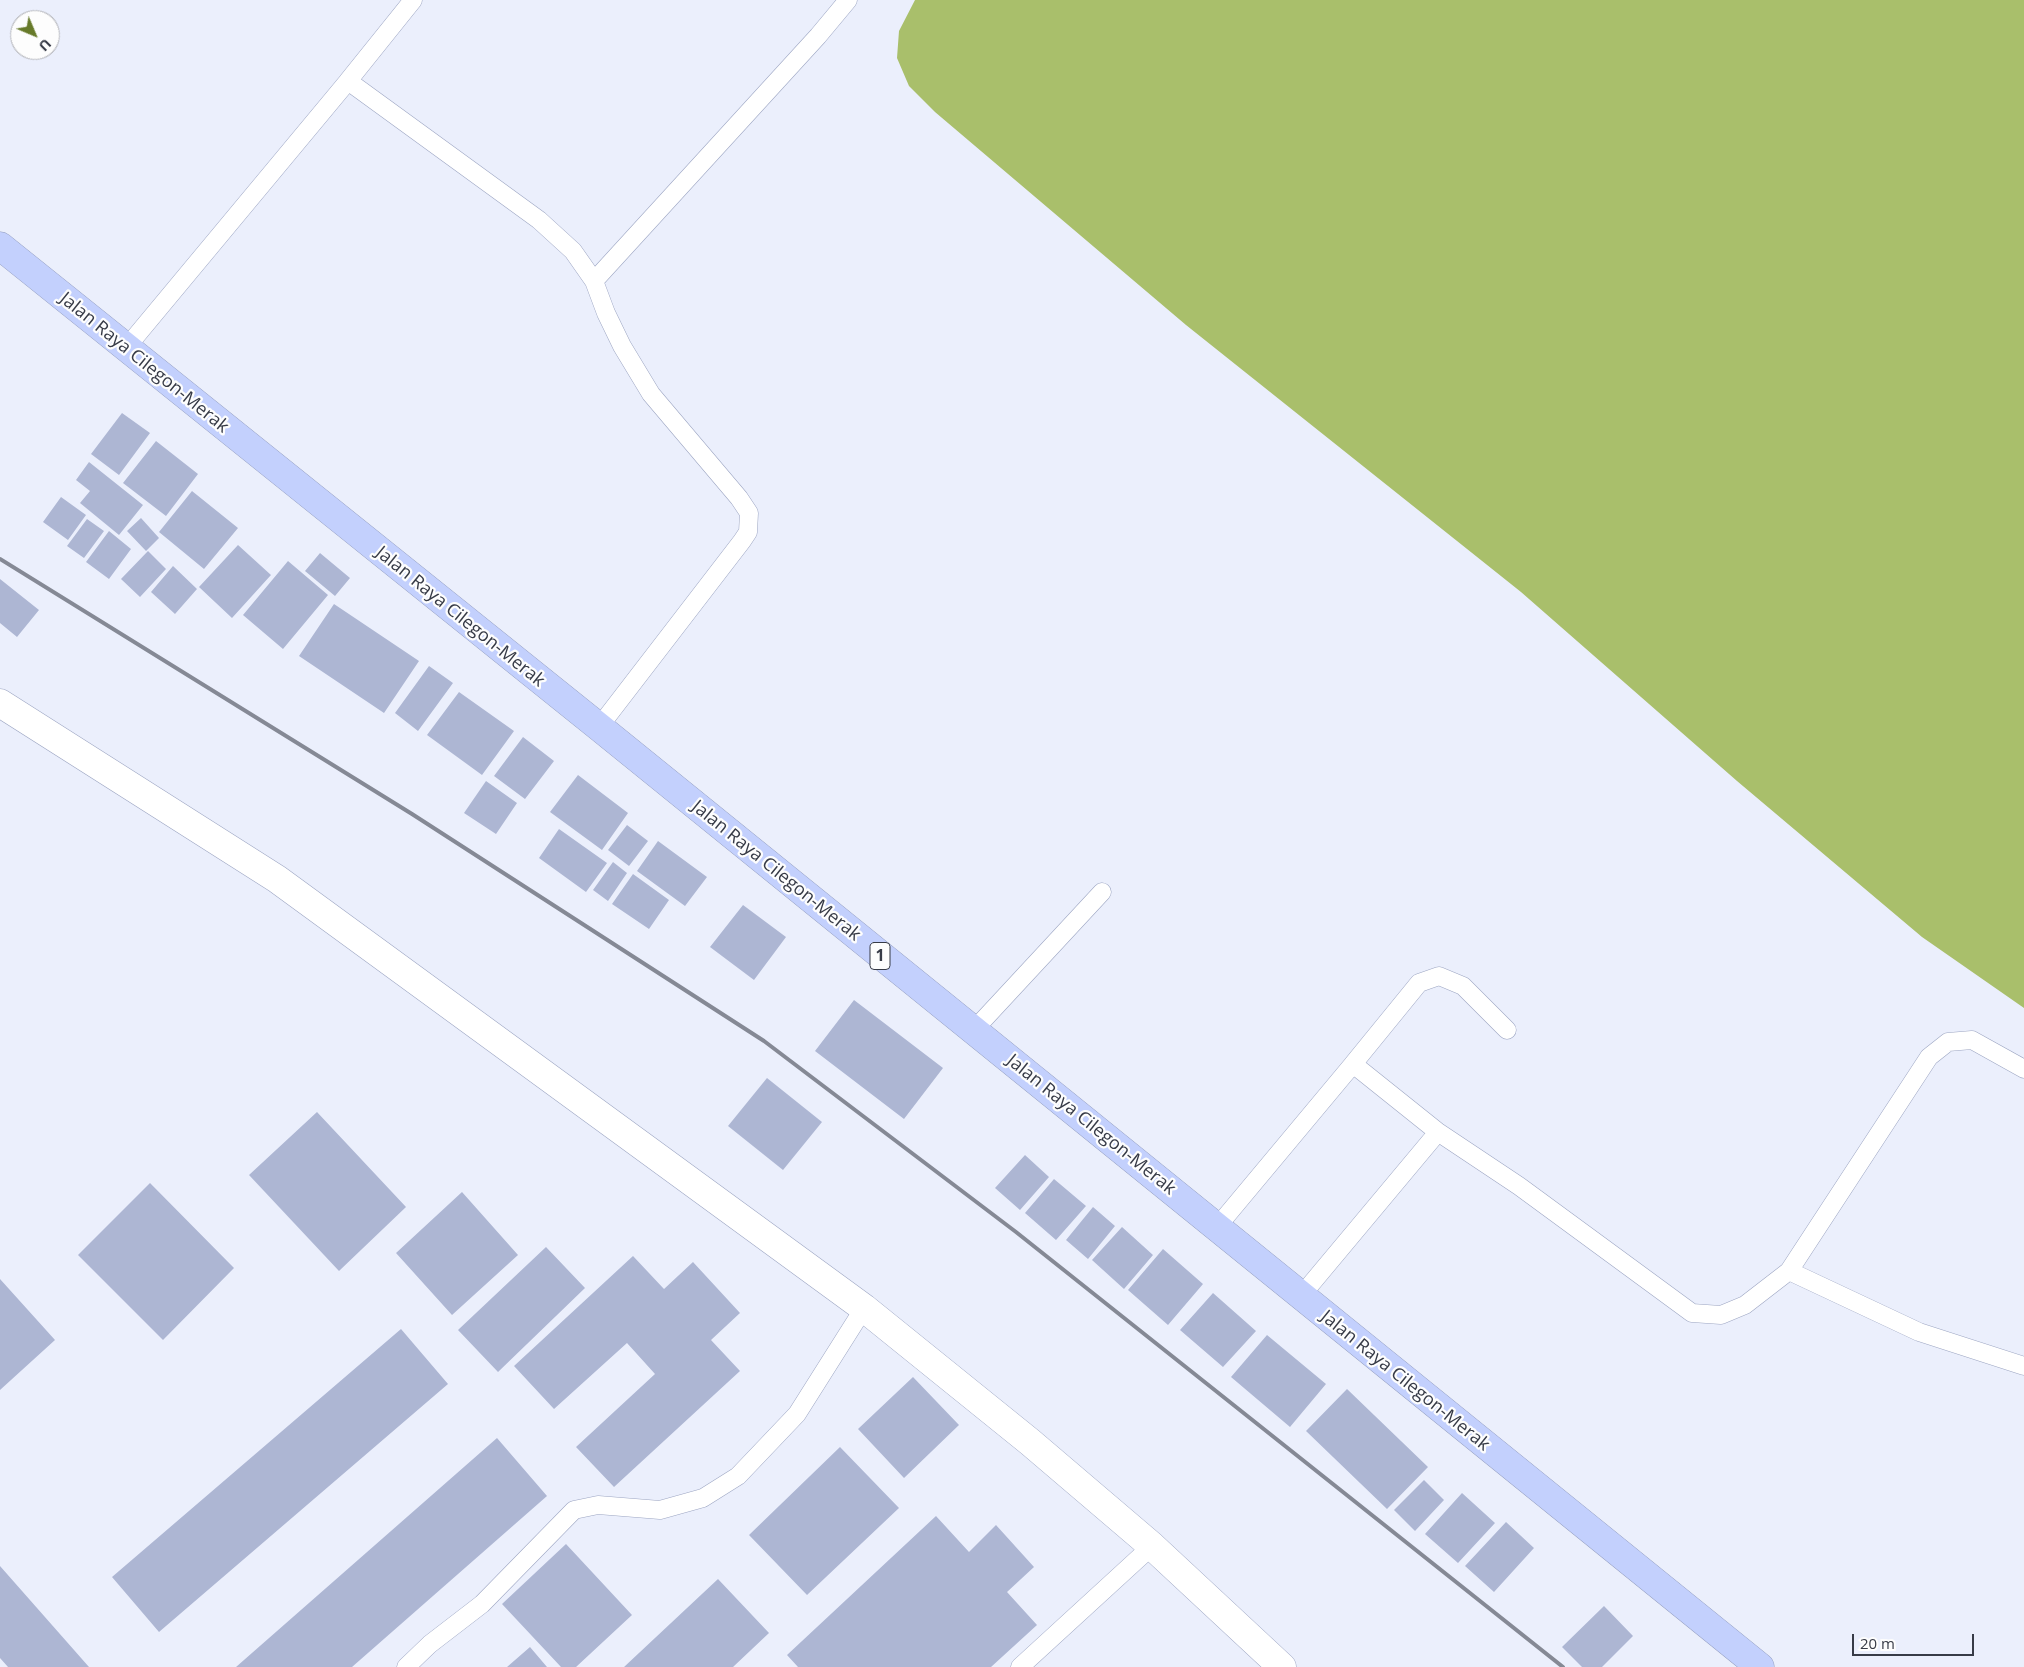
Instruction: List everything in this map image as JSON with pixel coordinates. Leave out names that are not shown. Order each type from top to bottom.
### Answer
[{"type":"highway","name":"Jalan Raya Cilegon-Merak","points":[[0,246],[1760,1667]]},
{"type":"street","points":[[0,703],[277,880],[864,1308],[1030,1442],[1152,1546],[1282,1667]]},
{"type":"lane","points":[[126,348],[413,0]]},
{"type":"lane","points":[[594,281],[818,36],[848,0]]},
{"type":"lane","points":[[348,81],[539,220],[573,250],[594,281],[610,321],[651,394],[739,498],[749,513],[748,532],[742,541],[599,728]]},
{"type":"lane","points":[[973,1031],[1102,892]]},
{"type":"lane","points":[[1217,1227],[1419,983],[1439,976],[1463,986],[1507,1030]]},
{"type":"lane","points":[[1353,1064],[1438,1132],[1519,1186],[1692,1313],[1721,1315],[1745,1305],[1789,1271],[1929,1057],[1948,1042],[1972,1040],[2024,1069]]},
{"type":"lane","points":[[1301,1296],[1438,1132]]},
{"type":"lane","points":[[1789,1271],[1919,1332],[2024,1366]]},
{"type":"lane","points":[[406,1667],[430,1644],[482,1604],[574,1510],[598,1505],[660,1510],[703,1498],[738,1476],[797,1414],[864,1308]]},
{"type":"lane","points":[[1020,1667],[1152,1546]]},
{"type":"shaded area","points":[[915,0],[2024,0],[2024,1008],[1922,937],[1737,781],[1521,592],[1186,325],[935,112],[909,86],[897,58],[899,31]]},
{"type":"building","points":[[122,413],[150,433],[119,475],[91,454]]},
{"type":"building","points":[[156,441],[198,474],[166,516],[123,483]]},
{"type":"building","points":[[89,462],[143,505],[119,535],[80,503],[90,491],[76,480]]},
{"type":"building","points":[[192,491],[238,528],[204,569],[159,532]]},
{"type":"building","points":[[61,497],[86,515],[68,540],[43,522]]},
{"type":"building","points":[[141,518],[159,538],[146,551],[127,531]]},
{"type":"building","points":[[87,519],[104,531],[84,558],[67,546]]},
{"type":"building","points":[[109,531],[131,549],[109,579],[86,562]]},
{"type":"building","points":[[238,545],[271,575],[232,618],[199,587]]},
{"type":"building","points":[[148,551],[166,569],[140,597],[121,579]]},
{"type":"building","points":[[320,553],[350,578],[335,596],[305,571]]},
{"type":"building","points":[[288,561],[328,595],[283,649],[243,615]]},
{"type":"building","points":[[173,566],[197,589],[175,614],[151,592]]},
{"type":"building","points":[[0,579],[39,610],[17,637],[0,623]]},
{"type":"building","points":[[334,604],[419,661],[384,713],[299,656]]},
{"type":"building","points":[[429,666],[453,683],[418,731],[395,713]]},
{"type":"building","points":[[459,692],[514,731],[482,775],[427,735]]},
{"type":"building","points":[[523,737],[554,761],[525,799],[494,776]]},
{"type":"building","points":[[578,775],[628,813],[602,850],[550,812]]},
{"type":"building","points":[[486,781],[517,803],[496,834],[464,813]]},
{"type":"building","points":[[627,825],[648,841],[629,866],[608,850]]},
{"type":"building","points":[[559,829],[607,863],[586,892],[539,858]]},
{"type":"building","points":[[658,841],[707,877],[685,906],[637,871]]},
{"type":"building","points":[[613,862],[627,873],[608,901],[593,890]]},
{"type":"building","points":[[633,874],[669,900],[649,929],[612,904]]},
{"type":"building","points":[[743,905],[786,937],[754,980],[710,947]]},
{"type":"building","points":[[854,1000],[943,1068],[904,1119],[815,1051]]},
{"type":"building","points":[[767,1078],[822,1122],[783,1170],[728,1126]]},
{"type":"building","points":[[317,1112],[406,1207],[339,1271],[249,1175]]},
{"type":"building","points":[[1025,1155],[1049,1177],[1020,1210],[995,1188]]},
{"type":"building","points":[[1054,1179],[1086,1206],[1056,1240],[1025,1213]]},
{"type":"building","points":[[150,1183],[234,1268],[163,1340],[78,1255]]},
{"type":"building","points":[[462,1192],[518,1255],[452,1315],[396,1253]]},
{"type":"building","points":[[1093,1207],[1115,1226],[1088,1259],[1066,1240]]},
{"type":"building","points":[[1122,1227],[1153,1255],[1124,1289],[1092,1260]]},
{"type":"building","points":[[546,1247],[585,1288],[498,1372],[458,1330]]},
{"type":"building","points":[[1163,1249],[1203,1284],[1168,1325],[1128,1290]]},
{"type":"building","points":[[633,1256],[664,1289],[693,1262],[740,1313],[711,1340],[740,1371],[614,1487],[576,1447],[655,1374],[627,1343],[554,1409],[514,1366]]},
{"type":"building","points":[[0,1279],[55,1340],[0,1390]]},
{"type":"building","points":[[1213,1293],[1256,1331],[1223,1367],[1180,1330]]},
{"type":"building","points":[[401,1329],[448,1384],[159,1632],[112,1577]]},
{"type":"building","points":[[1267,1335],[1326,1384],[1290,1427],[1231,1377]]},
{"type":"building","points":[[913,1377],[959,1425],[904,1478],[858,1429]]},
{"type":"building","points":[[1347,1389],[1428,1467],[1387,1509],[1306,1431]]},
{"type":"building","points":[[497,1438],[547,1496],[352,1667],[236,1667]]},
{"type":"building","points":[[840,1447],[899,1508],[807,1595],[749,1535]]},
{"type":"building","points":[[1424,1480],[1444,1500],[1415,1531],[1394,1510]]},
{"type":"building","points":[[1462,1493],[1495,1523],[1458,1563],[1425,1534]]},
{"type":"building","points":[[936,1516],[969,1552],[996,1525],[1034,1567],[1007,1592],[1037,1625],[991,1667],[798,1667],[787,1655]]},
{"type":"building","points":[[1506,1522],[1534,1548],[1494,1592],[1465,1566]]},
{"type":"building","points":[[566,1544],[632,1615],[576,1667],[561,1667],[502,1604]]},
{"type":"building","points":[[0,1566],[89,1667],[8,1667],[0,1658]]},
{"type":"building","points":[[718,1579],[769,1633],[733,1667],[624,1667]]},
{"type":"building","points":[[1604,1606],[1633,1636],[1602,1667],[1582,1667],[1562,1647]]},
{"type":"building","points":[[530,1647],[547,1667],[507,1667]]},
{"type":"railway","points":[[0,559],[412,814],[764,1041],[1016,1232],[1563,1667]]}]
